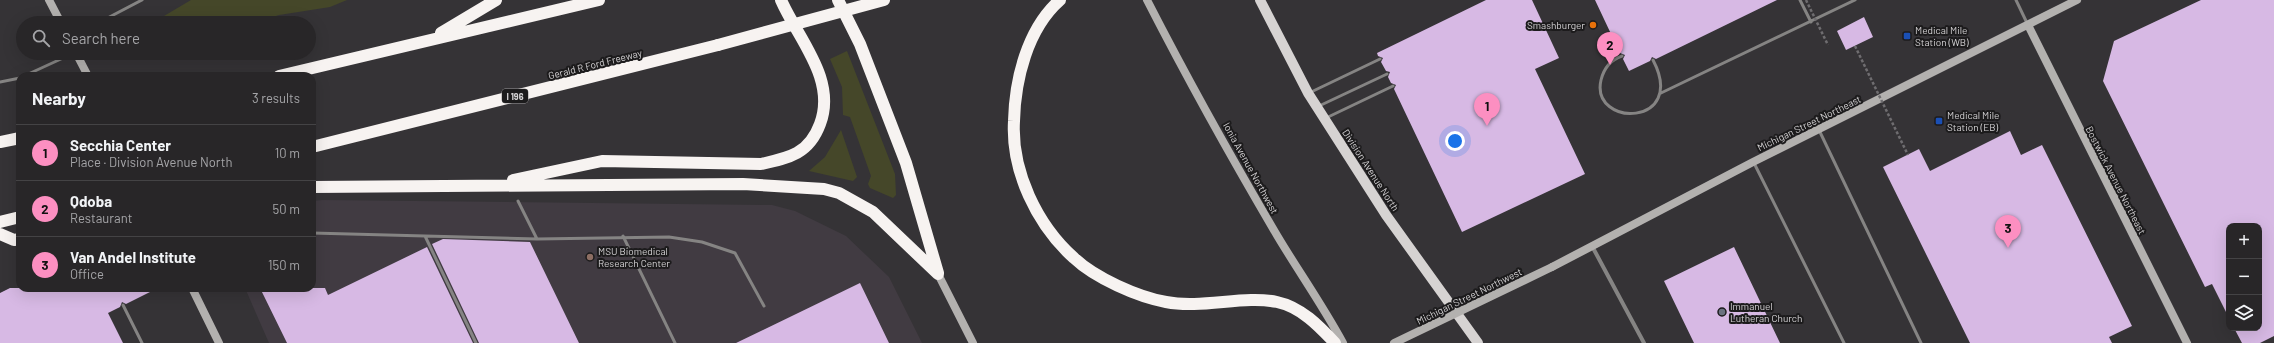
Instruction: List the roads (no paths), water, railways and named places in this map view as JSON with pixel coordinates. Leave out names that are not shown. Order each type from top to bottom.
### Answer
[{"type":"highway","points":[[432,39],[496,0]]},
{"type":"highway","points":[[296,72],[599,0]]},
{"type":"highway","points":[[490,185],[602,161],[761,164],[785,159],[804,149],[815,137],[821,121],[825,92],[813,58],[781,0]]},
{"type":"highway","points":[[838,0],[860,44],[906,163],[938,274]]},
{"type":"highway","name":"Gerald R Ford Freeway","points":[[316,146],[718,45],[884,0]]},
{"type":"highway","points":[[1060,0],[1035,33],[1020,69],[1014,104],[1013,130],[1016,154],[1025,186],[1040,217],[1074,259],[1108,280],[1140,296],[1166,302],[1194,304],[1248,301],[1277,302],[1302,312],[1320,327],[1335,343]]},
{"type":"highway","points":[[0,142],[16,139]]},
{"type":"highway","points":[[316,187],[742,184],[824,189],[839,193],[873,212],[938,274]]},
{"type":"highway","points":[[0,222],[16,218]]},
{"type":"highway","points":[[0,234],[16,240]]},
{"type":"main road","points":[[49,0],[57,16]]},
{"type":"main road","name":"Ionia Avenue Northwest","points":[[1147,0],[1174,52],[1278,236],[1342,343]]},
{"type":"main road","name":"Division Avenue North","points":[[1260,0],[1308,93],[1324,119],[1386,215],[1478,343]]},
{"type":"main road","name":"Michigan Street Northeast","points":[[1552,267],[1591,245],[1753,162],[2077,0]]},
{"type":"main road","name":"Bostwick Avenue Northeast","points":[[2028,25],[2187,343]]},
{"type":"main road","points":[[79,60],[86,72]]},
{"type":"main road","name":"Michigan Street Northwest","points":[[1394,343],[1552,267]]},
{"type":"main road","points":[[938,274],[973,343]]},
{"type":"main road","points":[[194,292],[219,343]]},
{"type":"street","points":[[1591,245],[1644,343]]},
{"type":"lane","points":[[111,16],[142,0]]},
{"type":"lane","points":[[1800,0],[1811,22]]},
{"type":"lane","points":[[1622,56],[1608,65],[1602,74],[1600,83],[1606,102],[1613,109],[1632,115],[1642,113],[1650,108],[1661,93],[1855,0]]},
{"type":"lane","points":[[2016,0],[2028,25]]},
{"type":"lane","points":[[1308,93],[1380,59]]},
{"type":"lane","points":[[33,72],[59,60]]},
{"type":"lane","points":[[1653,60],[1662,82],[1661,93]]},
{"type":"lane","points":[[1317,107],[1387,74]]},
{"type":"lane","points":[[0,82],[16,79]]},
{"type":"lane","points":[[1324,119],[1393,86]]},
{"type":"lane","points":[[1818,129],[1921,343]]},
{"type":"lane","points":[[1753,162],[1844,343]]},
{"type":"lane","points":[[518,201],[537,239]]},
{"type":"lane","points":[[316,233],[537,239],[623,236],[669,237],[696,241],[735,253],[764,306]]},
{"type":"lane","points":[[425,236],[476,343]]},
{"type":"lane","points":[[623,236],[675,343]]},
{"type":"lane","points":[[124,305],[142,343]]},
{"type":"place","name":"Smashburger","points":[[1593,25]]},
{"type":"place","name":"Medical Mile Station (WB)","points":[[1907,36]]},
{"type":"place","name":"Qdoba","points":[[1610,65]]},
{"type":"place","name":"Medical Mile Station (EB)","points":[[1939,121]]},
{"type":"place","name":"Secchia Center","points":[[1487,126]]},
{"type":"place","name":"Van Andel Institute","points":[[2008,248]]},
{"type":"place","name":"MSU Biomedical Research Center","points":[[590,257]]},
{"type":"place","name":"Immanuel Lutheran Church","points":[[1722,312]]}]
